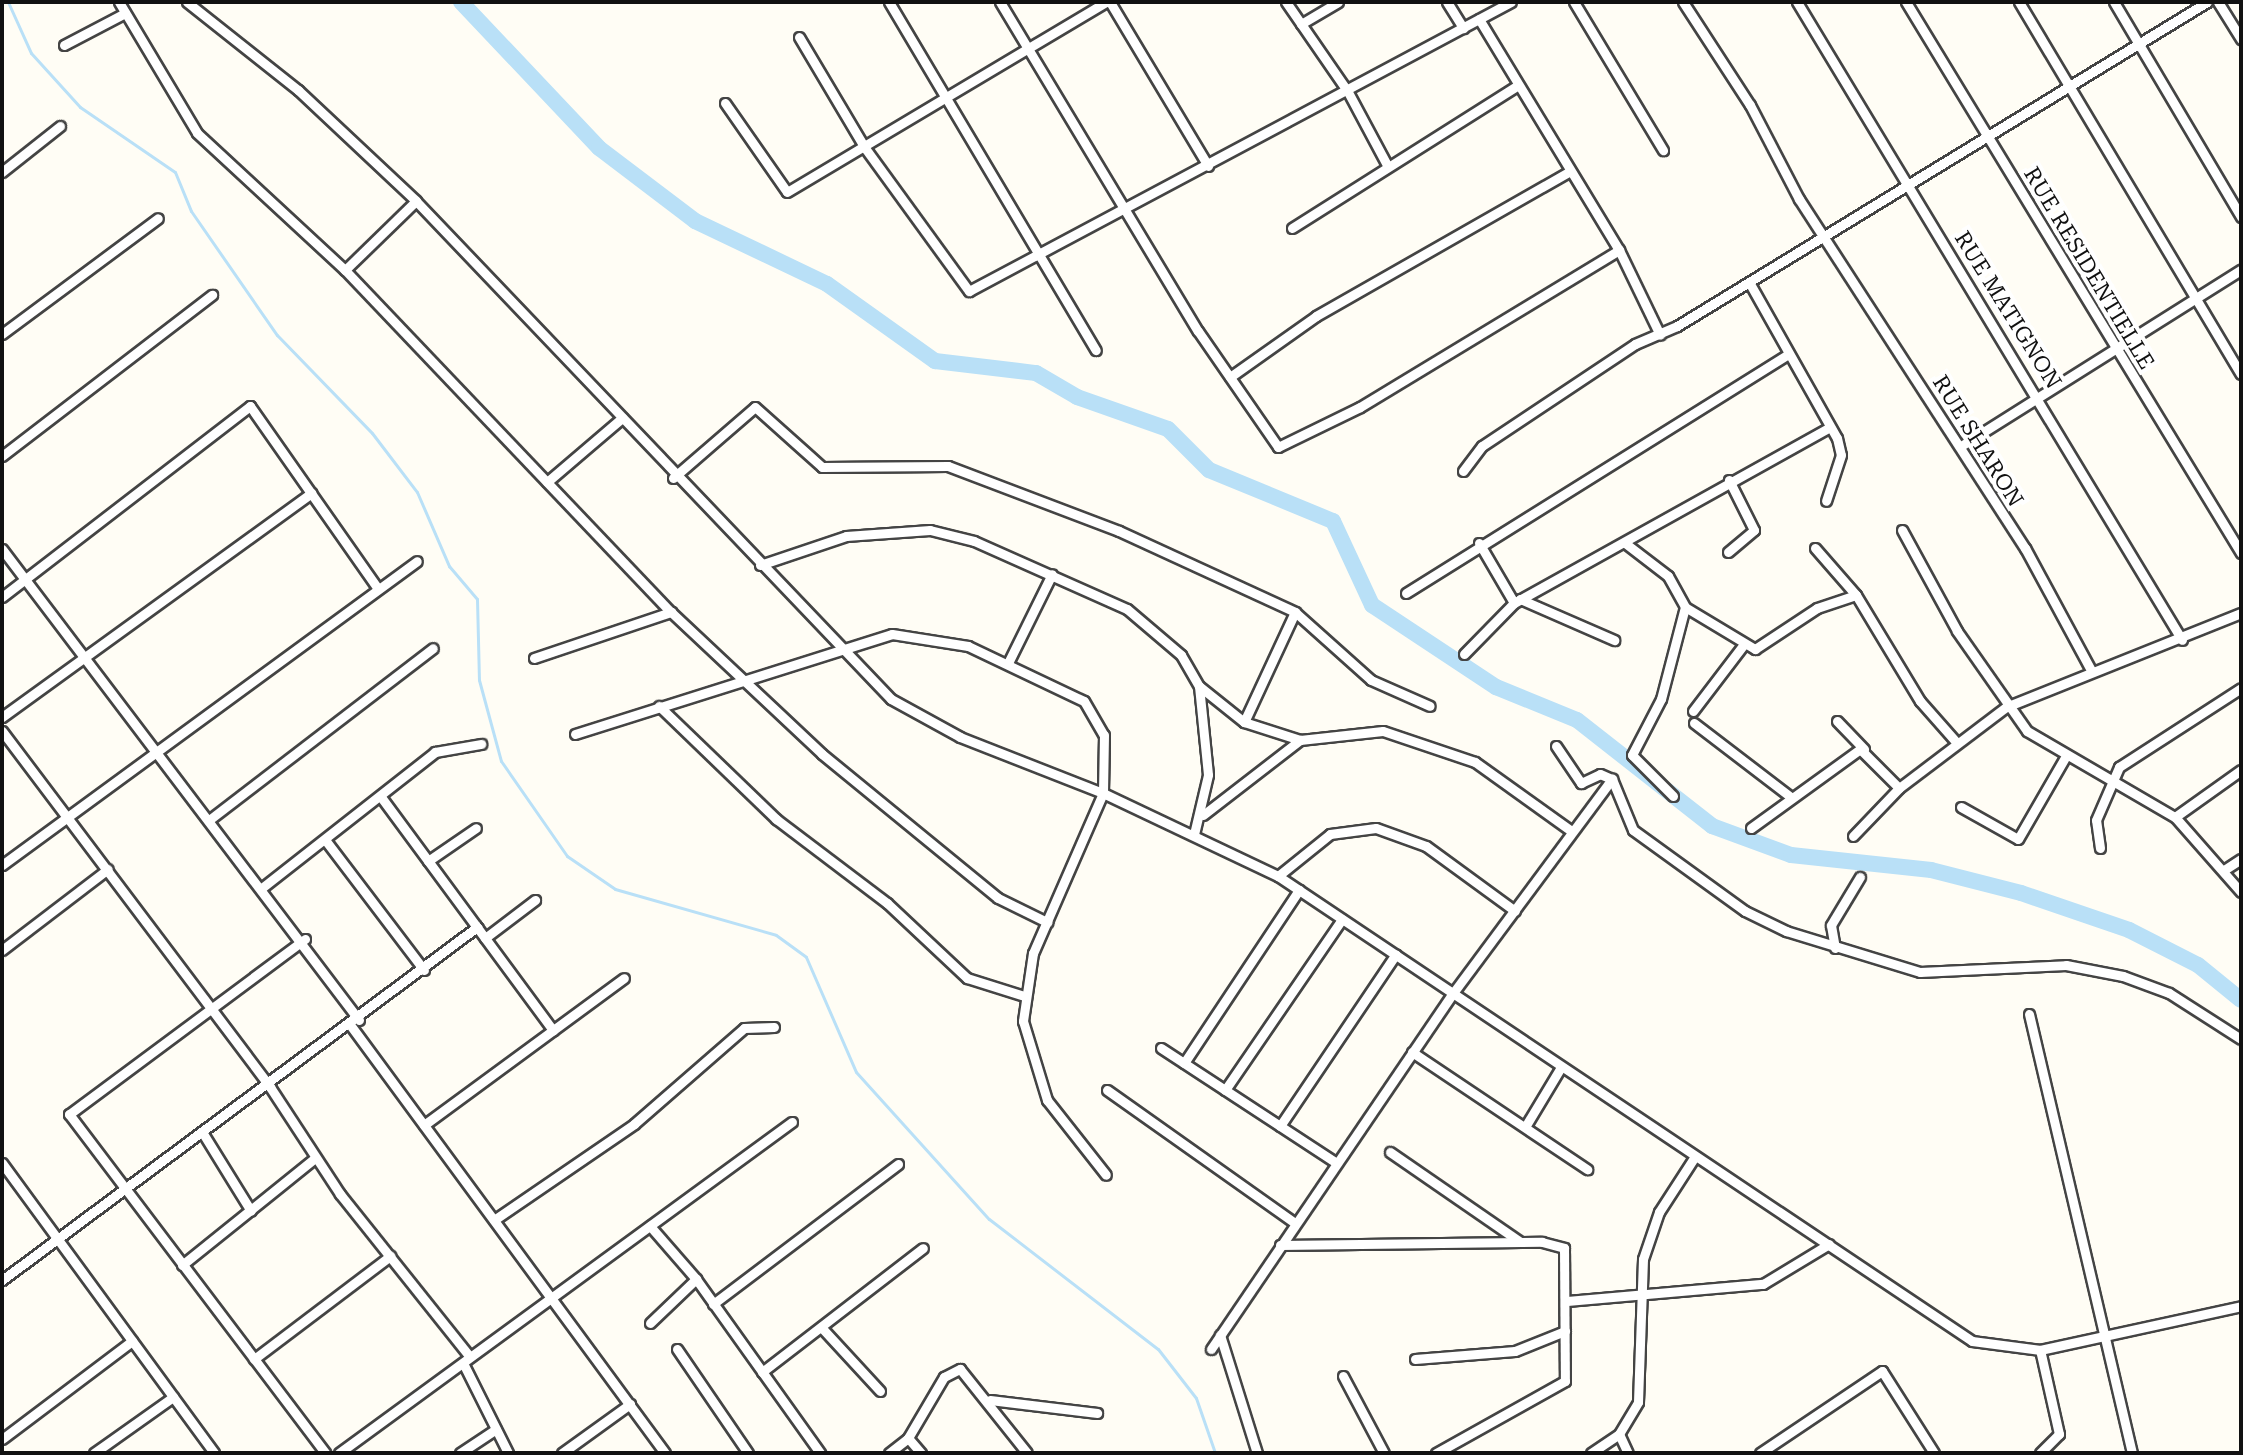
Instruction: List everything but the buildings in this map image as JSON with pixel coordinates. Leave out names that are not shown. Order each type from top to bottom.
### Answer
[{"type":"street","points":[[119,2],[197,133],[345,270],[671,612],[741,680],[998,898],[1047,922]]},
{"type":"street","points":[[187,2],[298,90],[416,201],[622,418],[673,478],[891,699],[925,719],[1103,793],[1278,876],[1694,1158],[1972,1341],[2040,1350],[2105,1340],[2241,1306]]},
{"type":"street","points":[[889,2],[1044,252],[1096,350]]},
{"type":"street","points":[[1000,2],[1266,438],[1284,446],[1619,250]]},
{"type":"street","points":[[725,103],[783,192],[865,148],[1028,47],[1108,2],[1208,166]]},
{"type":"street","points":[[1286,2],[1348,92],[1387,165]]},
{"type":"street","points":[[1301,24],[1338,2]]},
{"type":"street","points":[[1447,2],[1463,28]]},
{"type":"street","points":[[799,37],[865,148],[964,290],[1126,213],[1511,2]]},
{"type":"street","points":[[1574,2],[1663,150]]},
{"type":"street","name":"RUE SHARON","points":[[1683,2],[1750,105],[1799,199],[1827,232],[1961,446],[2092,672]]},
{"type":"street","name":"RUE MATIGNON","points":[[1797,2],[2041,398],[2182,640]]},
{"type":"street","name":"RUE RESIDENTIELLE","points":[[1906,2],[2241,553]]},
{"type":"street","points":[[2019,2],[2068,87],[2198,294],[2241,374]]},
{"type":"street","points":[[2114,2],[2136,44],[2241,217]]},
{"type":"street","points":[[1463,471],[1482,446],[1635,344],[1660,335],[1749,282],[2207,2]]},
{"type":"street","points":[[2218,2],[2241,39]]},
{"type":"street","points":[[64,45],[125,13]]},
{"type":"street","points":[[1479,19],[1567,173],[1619,250],[1660,335]]},
{"type":"street","points":[[1292,228],[1387,165],[1517,86]]},
{"type":"street","points":[[2,172],[60,126]]},
{"type":"street","points":[[1230,377],[1316,316],[1567,173]]},
{"type":"street","points":[[345,270],[416,201]]},
{"type":"street","points":[[2,334],[158,218]]},
{"type":"street","points":[[1961,446],[2041,398],[2116,345],[2241,270]]},
{"type":"street","points":[[1749,282],[1841,455],[1826,501]]},
{"type":"street","points":[[2,456],[212,295]]},
{"type":"street","points":[[1406,593],[1479,543],[1789,354]]},
{"type":"street","points":[[2,597],[250,406],[378,589]]},
{"type":"street","points":[[673,478],[755,407],[822,467],[948,466],[1119,531],[1295,612],[1371,680],[1430,706]]},
{"type":"street","points":[[547,482],[622,418]]},
{"type":"street","points":[[1464,654],[1517,601],[1625,543],[1729,480],[1829,428]]},
{"type":"street","points":[[1728,552],[1754,530],[1729,480]]},
{"type":"street","points":[[2,717],[311,493]]},
{"type":"street","points":[[760,565],[846,536],[930,530],[1052,574],[1151,623],[1199,686],[1244,722],[1300,740]]},
{"type":"street","points":[[1902,530],[2006,707],[2066,756],[2111,778],[2175,817],[2241,892]]},
{"type":"street","points":[[1479,543],[1517,601],[1614,640]]},
{"type":"street","points":[[1625,543],[1668,576],[1685,607],[1755,649],[1817,608],[1856,595]]},
{"type":"street","points":[[1815,548],[1856,595],[1920,701],[1957,743]]},
{"type":"street","points":[[2,549],[153,752],[305,939],[355,1023],[424,1125],[665,1453]]},
{"type":"street","points":[[2,865],[417,561]]},
{"type":"street","points":[[1008,663],[1052,574]]},
{"type":"street","points":[[1673,796],[1632,755],[1661,699],[1685,607]]},
{"type":"street","points":[[534,658],[671,612]]},
{"type":"street","points":[[1244,722],[1295,612]]},
{"type":"street","points":[[1853,836],[1899,788],[2006,707],[2182,640],[2241,613]]},
{"type":"street","points":[[575,734],[840,650],[912,632],[1008,663],[1084,701],[1104,735],[1103,793],[1047,922],[1024,996],[1038,1082],[1106,1175]]},
{"type":"street","points":[[1693,711],[1744,644]]},
{"type":"street","points":[[209,820],[433,648]]},
{"type":"street","points":[[1194,834],[1203,815],[1208,743],[1199,686]]},
{"type":"street","points":[[2100,848],[2094,831],[2111,778],[2136,750],[2241,688]]},
{"type":"street","points":[[659,706],[776,819],[887,903],[967,978],[1024,996]]},
{"type":"street","points":[[1837,721],[1899,788]]},
{"type":"street","points":[[1694,723],[1792,798]]},
{"type":"street","points":[[2,731],[270,1087],[315,1158],[467,1360],[508,1453]]},
{"type":"street","points":[[1203,815],[1300,740],[1350,731],[1410,735],[1475,762],[1570,830]]},
{"type":"street","points":[[263,887],[326,841],[435,752],[481,744]]},
{"type":"street","points":[[1556,746],[1581,783],[1600,774],[1612,779],[1626,819],[1655,848],[1745,911],[1835,948],[1920,972],[2066,965],[2123,976],[2169,993],[2241,1039]]},
{"type":"street","points":[[1751,828],[1864,749]]},
{"type":"street","points":[[1961,807],[2018,839],[2066,756]]},
{"type":"street","points":[[2175,817],[2241,770]]},
{"type":"street","points":[[1211,1349],[1335,1162],[1453,993],[1515,911],[1570,830],[1612,779]]},
{"type":"street","points":[[381,797],[553,1030]]},
{"type":"street","points":[[428,861],[476,828]]},
{"type":"street","points":[[1278,876],[1330,834],[1376,828],[1426,846],[1515,911]]},
{"type":"street","points":[[326,841],[424,970]]},
{"type":"street","points":[[2224,870],[2241,859]]},
{"type":"street","points":[[2,950],[108,869]]},
{"type":"street","points":[[1835,948],[1831,925],[1860,877]]},
{"type":"street","points":[[1184,1063],[1299,890]]},
{"type":"street","points":[[485,938],[535,900]]},
{"type":"street","points":[[1225,1090],[1342,919]]},
{"type":"street","points":[[2,1280],[57,1237],[270,1087],[477,927]]},
{"type":"street","points":[[305,939],[208,1007],[69,1114],[325,1453]]},
{"type":"street","points":[[1280,1126],[1396,954]]},
{"type":"street","points":[[424,1125],[624,978]]},
{"type":"street","points":[[2029,1014],[2132,1453]]},
{"type":"street","points":[[494,1220],[634,1124],[744,1028],[774,1027]]},
{"type":"street","points":[[1161,1048],[1335,1162]]},
{"type":"street","points":[[1412,1052],[1587,1169]]},
{"type":"street","points":[[1525,1127],[1561,1067]]},
{"type":"street","points":[[1107,1090],[1295,1223]]},
{"type":"street","points":[[339,1453],[792,1122]]},
{"type":"street","points":[[204,1135],[251,1211]]},
{"type":"street","points":[[1390,1152],[1521,1242]]},
{"type":"street","points":[[182,1265],[315,1158]]},
{"type":"street","points":[[1591,1453],[1619,1434],[1643,1376],[1640,1298],[1650,1231],[1694,1158]]},
{"type":"street","points":[[2,1163],[214,1453]]},
{"type":"street","points":[[713,1304],[898,1164]]},
{"type":"street","points":[[650,1226],[696,1279],[820,1453]]},
{"type":"street","points":[[1280,1245],[1521,1242],[1564,1248],[1567,1301],[1565,1381],[1436,1453]]},
{"type":"street","points":[[1567,1301],[1640,1298],[1763,1284],[1829,1244]]},
{"type":"street","points":[[762,1372],[923,1248]]},
{"type":"street","points":[[254,1359],[390,1256]]},
{"type":"street","points":[[650,1323],[696,1279]]},
{"type":"street","points":[[821,1327],[880,1391]]},
{"type":"street","points":[[1415,1359],[1515,1351],[1565,1331]]},
{"type":"street","points":[[1220,1335],[1257,1453]]},
{"type":"street","points":[[2,1439],[132,1341]]},
{"type":"street","points":[[677,1349],[748,1453]]},
{"type":"street","points":[[2040,1350],[2059,1434],[2040,1453]]},
{"type":"street","points":[[889,1453],[908,1438],[953,1370],[967,1373],[1027,1453]]},
{"type":"street","points":[[1760,1453],[1882,1371],[1934,1453]]},
{"type":"street","points":[[1343,1376],[1384,1453]]},
{"type":"street","points":[[94,1453],[173,1397]]},
{"type":"street","points":[[990,1400],[1097,1413]]},
{"type":"street","points":[[562,1453],[630,1404]]},
{"type":"street","points":[[460,1453],[496,1429]]},
{"type":"street","points":[[1619,1434],[1628,1453]]},
{"type":"street","points":[[908,1438],[921,1453]]},
{"type":"waterway","points":[[8,2],[31,53],[80,107],[175,172],[191,211],[277,335],[372,433],[417,492],[449,566],[477,599],[479,680],[501,761],[567,856],[615,889],[776,935],[806,957],[856,1072],[989,1219],[1158,1349],[1196,1398],[1215,1453]]},
{"type":"waterway","points":[[461,2],[599,148],[695,221],[827,284],[935,361],[1036,373],[1077,397],[1168,429],[1209,470],[1333,521],[1372,605],[1496,687],[1577,720],[1712,826],[1791,855],[1931,870],[2021,893],[2129,930],[2198,965],[2241,1000]]}]
